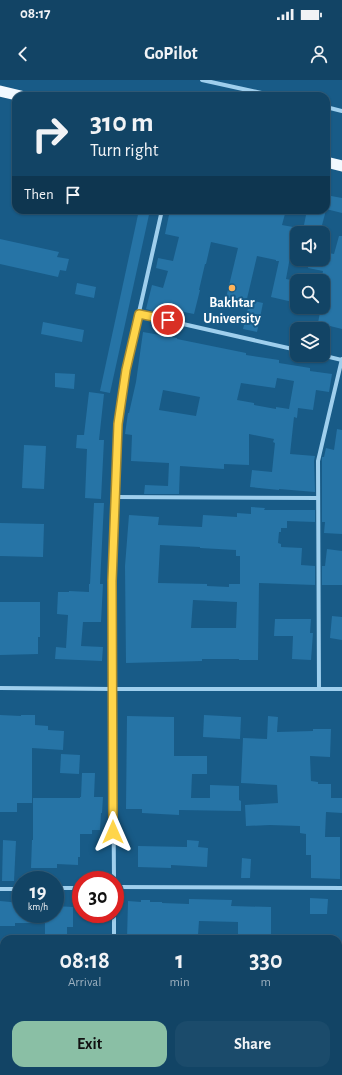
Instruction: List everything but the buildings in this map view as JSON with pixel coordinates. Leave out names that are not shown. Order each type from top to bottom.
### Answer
[{"type":"highway","points":[[0,91],[12,94]]},
{"type":"highway","points":[[330,163],[342,166]]},
{"type":"street","points":[[202,80],[257,92]]},
{"type":"street","points":[[330,108],[342,111]]},
{"type":"street","points":[[114,871],[112,581],[118,424],[126,370],[161,214]]},
{"type":"street","points":[[139,314],[290,348]]},
{"type":"street","points":[[319,689],[318,461],[342,360],[330,357]]},
{"type":"street","points":[[115,497],[318,498]]},
{"type":"street","points":[[0,688],[342,689]]},
{"type":"street","points":[[124,887],[342,888]]},
{"type":"street","points":[[0,890],[12,889]]},
{"type":"street","points":[[114,923],[114,935]]},
{"type":"street","points":[[0,1075],[116,1075]]},
{"type":"place","name":"Bakhtar University","points":[[232,288]]},
{"type":"route","points":[[113,832],[112,581],[118,424],[126,370],[139,314],[168,320]]}]
